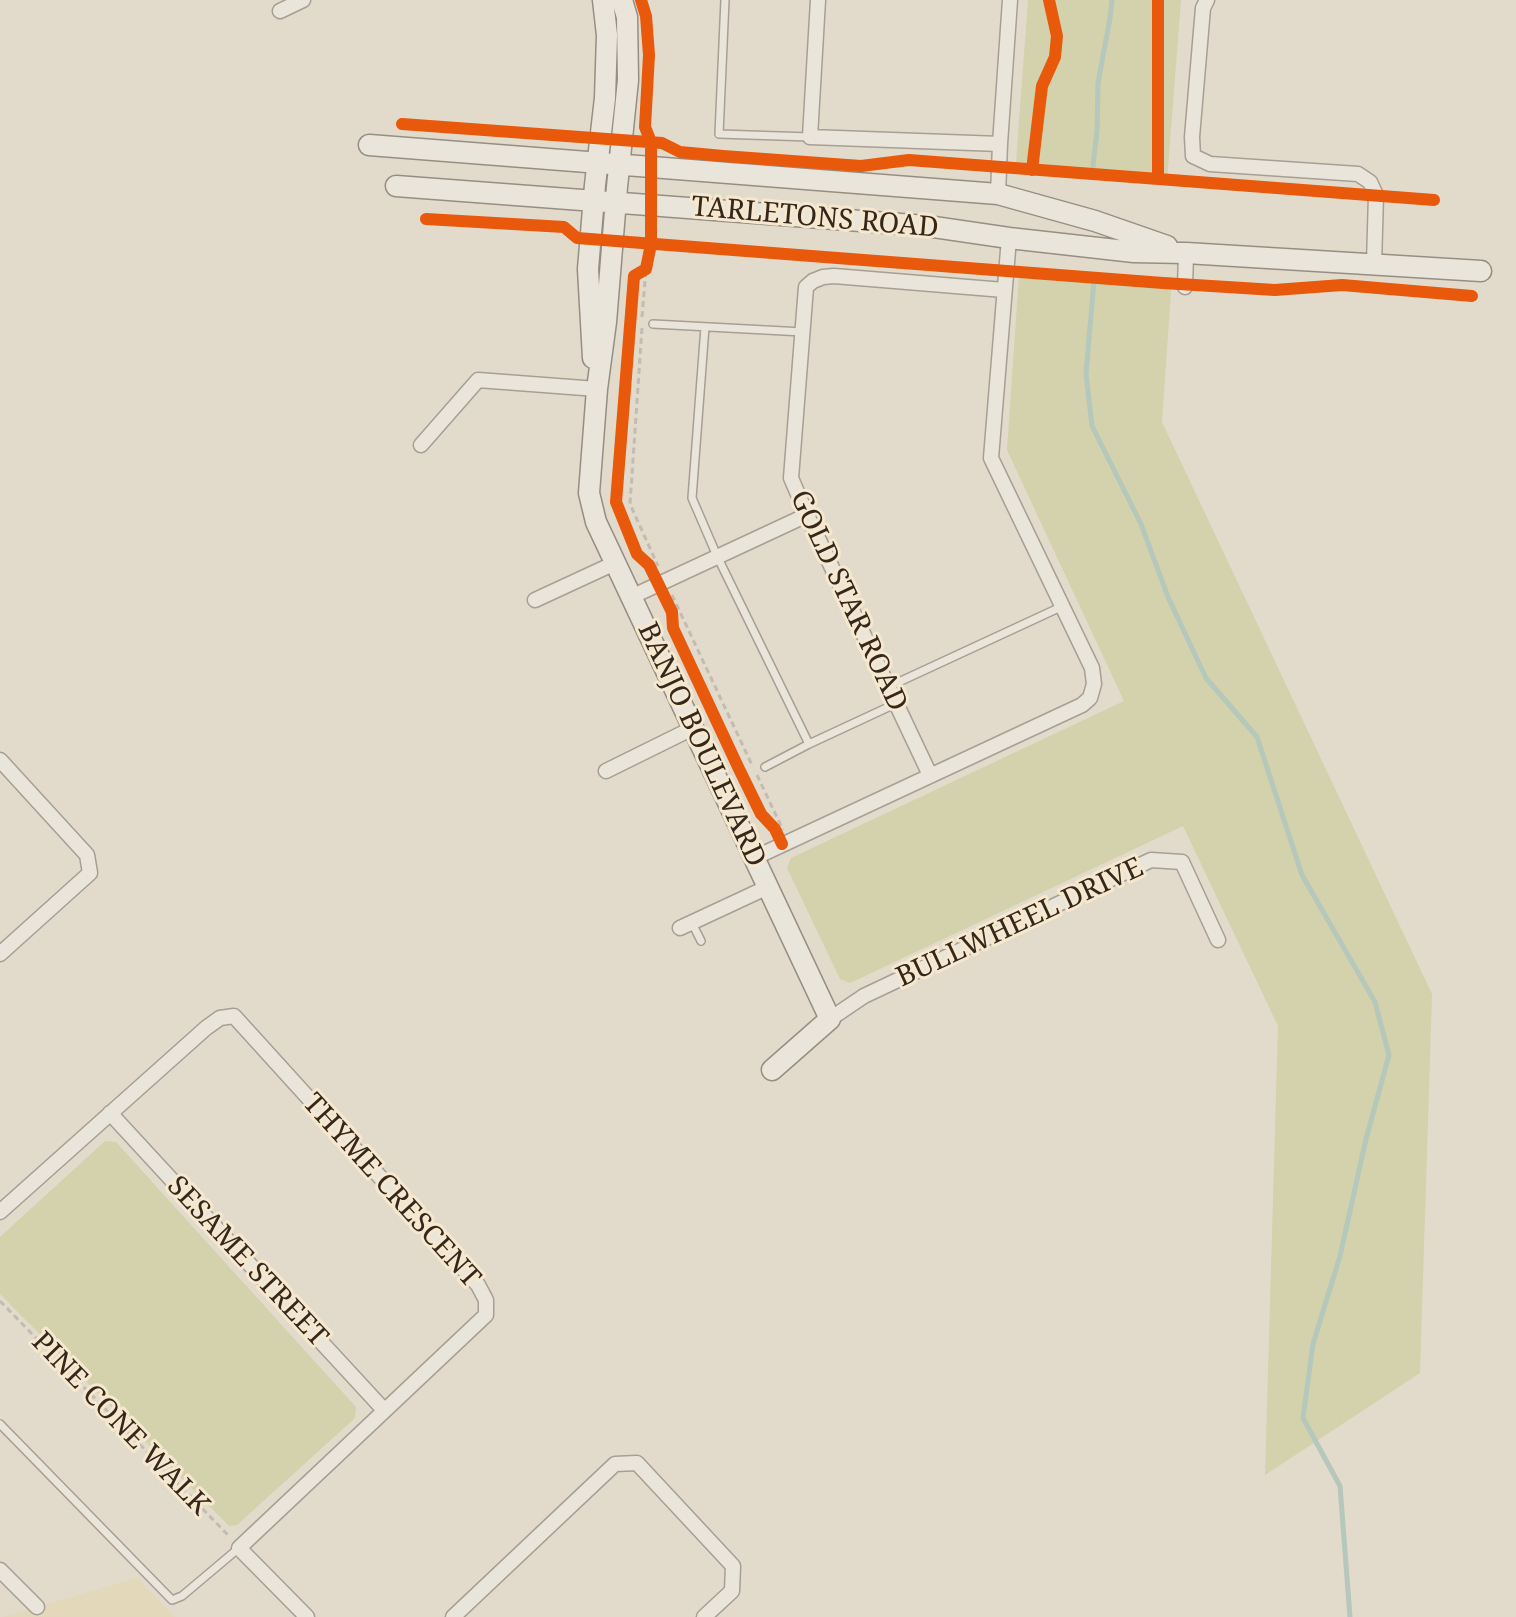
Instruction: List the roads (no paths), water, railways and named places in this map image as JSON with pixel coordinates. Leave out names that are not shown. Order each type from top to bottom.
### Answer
[{"type":"street","points":[[280,11],[303,0]]},
{"type":"street","name":"BANJO BOULEVARD","points":[[597,389],[588,269],[606,82],[607,35],[603,0]]},
{"type":"street","name":"BANJO BOULEVARD","points":[[622,0],[627,17],[628,80],[589,493],[596,522],[830,1019]]},
{"type":"street","points":[[818,0],[810,137],[1000,144]]},
{"type":"street","points":[[998,194],[1010,0]]},
{"type":"street","points":[[1207,0],[1203,8],[1193,156],[1210,164],[1358,174],[1370,182],[1376,195],[1374,264]]},
{"type":"street","name":"TARLETONS ROAD","points":[[369,145],[998,194],[1095,221],[1186,253]]},
{"type":"street","name":"TARLETONS ROAD","points":[[396,186],[594,193],[927,226],[1134,252],[1481,271]]},
{"type":"street","points":[[754,858],[1082,705],[1090,698],[1094,684],[1092,668],[991,458],[1009,238]]},
{"type":"street","points":[[1185,287],[1186,253]]},
{"type":"street","name":"GOLD STAR ROAD","points":[[930,775],[791,478],[806,287],[823,277],[834,276],[1004,290]]},
{"type":"street","points":[[421,445],[478,380],[597,389]]},
{"type":"street","points":[[631,597],[807,515]]},
{"type":"street","points":[[535,600],[615,563]]},
{"type":"street","points":[[606,771],[693,728]]},
{"type":"street","points":[[0,760],[87,855],[90,873],[0,954]]},
{"type":"street","name":"BULLWHEEL DRIVE","points":[[830,1019],[864,996],[1151,860],[1182,862],[1218,940]]},
{"type":"street","points":[[686,926],[768,887]]},
{"type":"street","name":"THYME CRESCENT","points":[[0,1212],[206,1028],[220,1018],[234,1016],[478,1285],[486,1300],[486,1315],[239,1548]]},
{"type":"street","points":[[772,1070],[830,1019]]},
{"type":"street","name":"SESAME STREET","points":[[110,1113],[384,1410]]},
{"type":"street","points":[[453,1617],[615,1464],[637,1463],[733,1566],[732,1591],[704,1617]]},
{"type":"street","points":[[239,1548],[307,1617]]},
{"type":"street","points":[[0,1570],[37,1607]]},
{"type":"lane","points":[[725,0],[719,134],[810,137]]},
{"type":"lane","points":[[653,324],[804,332]]},
{"type":"lane","points":[[705,327],[692,498],[809,744]]},
{"type":"lane","points":[[888,687],[1063,606]]},
{"type":"lane","points":[[765,767],[895,704]]},
{"type":"lane","points":[[686,926],[701,941]]},
{"type":"lane","name":"THYME CRESCENT","points":[[0,1424],[172,1600],[182,1596],[239,1548]]},
{"type":"waterway","points":[[1093,166],[1098,83],[1112,0]]},
{"type":"waterway","points":[[1094,280],[1086,374],[1092,426],[1141,524],[1168,597],[1206,678],[1257,737],[1302,875],[1375,1002],[1389,1055],[1366,1139],[1340,1256],[1313,1344],[1303,1418],[1340,1486],[1350,1617]]}]
